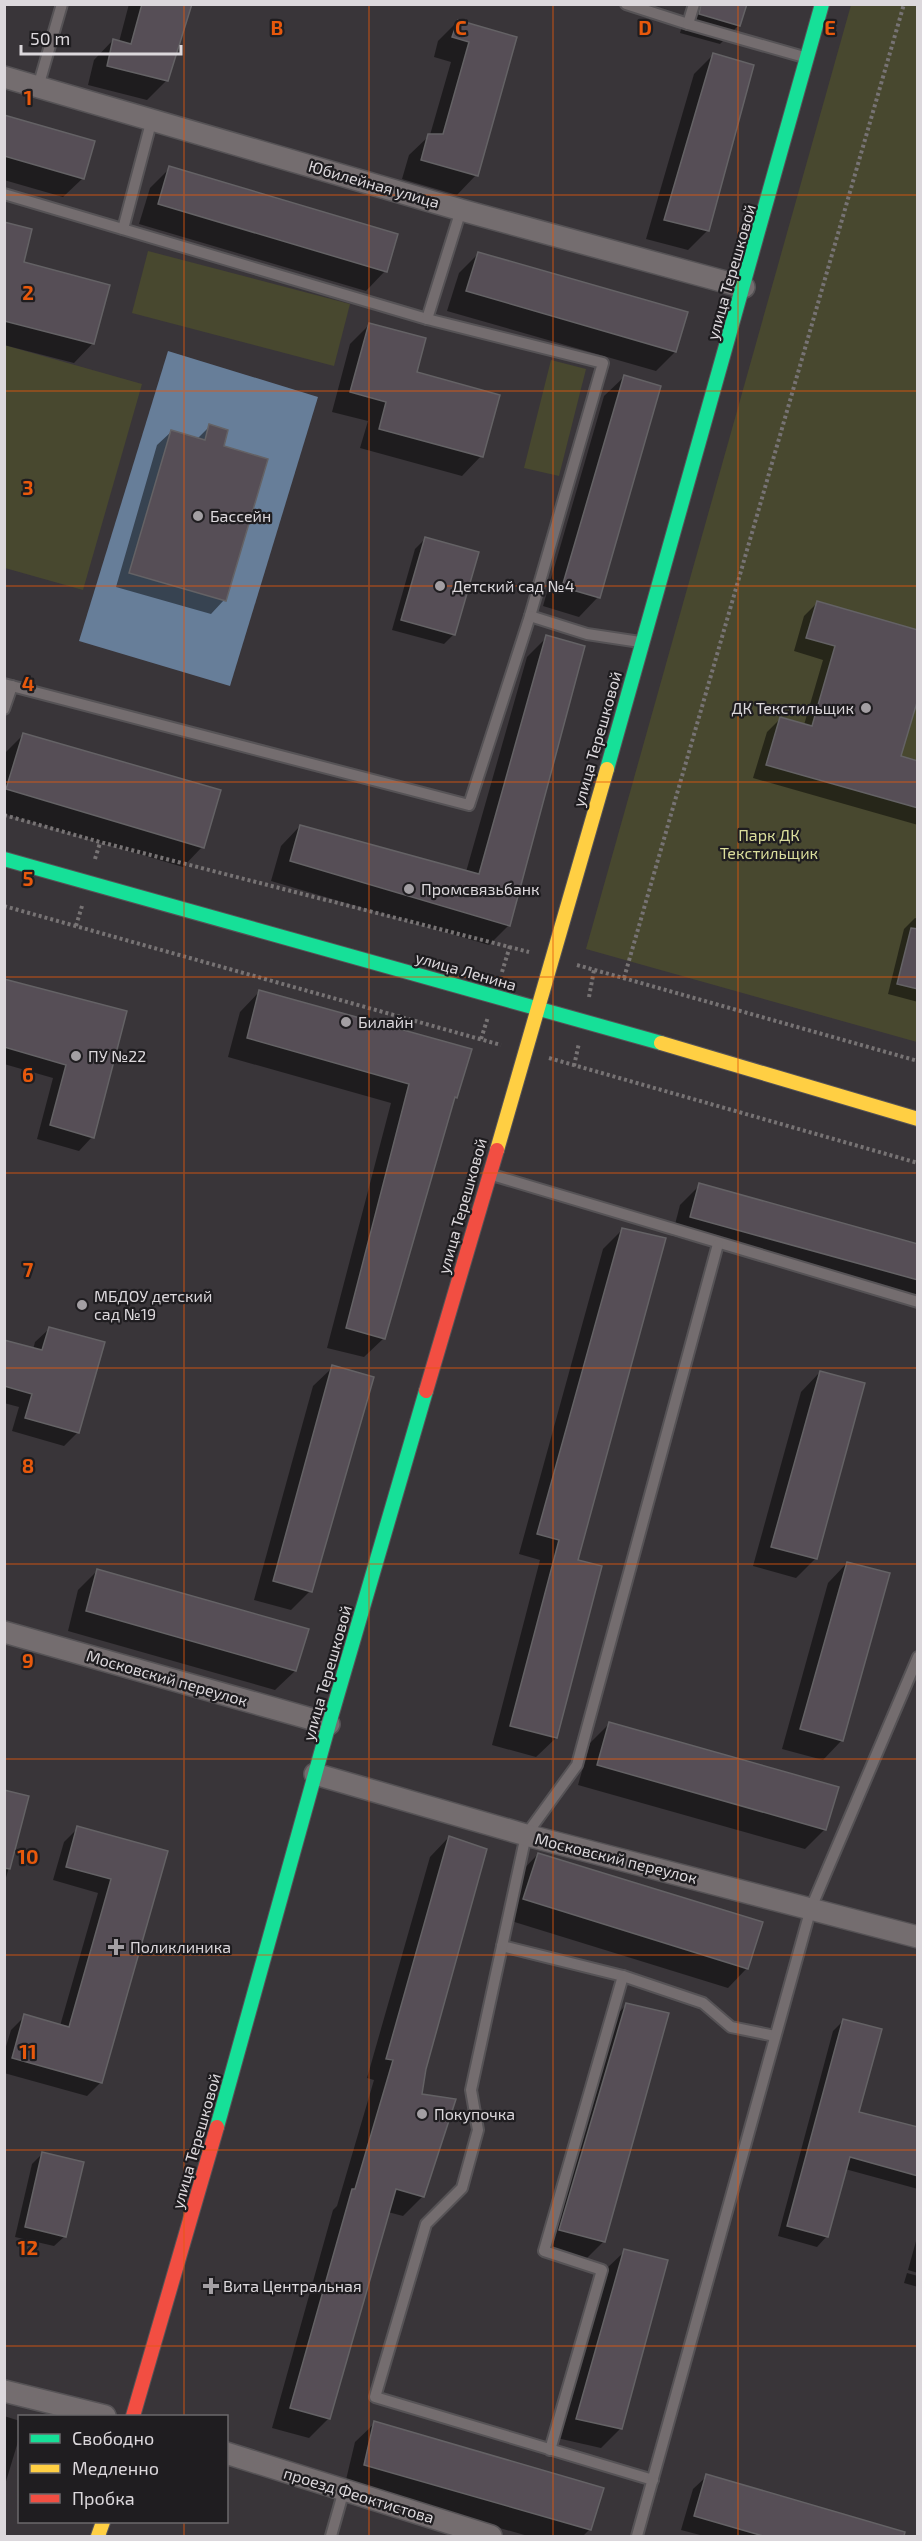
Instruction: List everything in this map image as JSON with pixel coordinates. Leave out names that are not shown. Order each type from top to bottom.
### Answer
[{"type":"street","name":"улица Терешковой","points":[[133,2415],[329,1724],[553,958],[822,4]]},
{"type":"street","name":"Юбилейная улица","points":[[4,77],[461,210],[744,287]]},
{"type":"street","name":"улица Ленина","points":[[4,859],[538,1008],[918,1119]]},
{"type":"street","name":"Московский переулок","points":[[4,1632],[329,1724]]},
{"type":"street","name":"Московский переулок","points":[[315,1774],[526,1835],[918,1937]]},
{"type":"street","points":[[4,2391],[101,2415]]},
{"type":"street","name":"проезд Феоктистова","points":[[228,2454],[491,2536]]},
{"type":"lane","points":[[38,87],[62,4]]},
{"type":"lane","points":[[626,4],[806,58]]},
{"type":"lane","points":[[688,24],[694,4]]},
{"type":"lane","points":[[123,229],[152,119]]},
{"type":"lane","points":[[4,194],[427,319],[603,363],[530,616],[469,805],[8,685],[4,709]]},
{"type":"lane","points":[[427,319],[461,210]]},
{"type":"lane","points":[[530,616],[587,634],[642,642]]},
{"type":"lane","points":[[489,1174],[918,1302]]},
{"type":"lane","points":[[652,2480],[375,2397],[426,2224],[462,2188],[478,2130],[471,2090],[526,1835],[577,1765],[718,1244]]},
{"type":"lane","points":[[637,2536],[811,1908],[918,1657]]},
{"type":"lane","points":[[502,1946],[623,1976],[703,2003],[731,2027],[775,2036]]},
{"type":"lane","points":[[550,2450],[602,2270],[544,2251],[623,1976]]},
{"type":"lane","points":[[331,2536],[344,2490]]},
{"type":"path","points":[[624,978],[904,4]]},
{"type":"path","points":[[4,815],[100,843],[553,958],[918,1061]]},
{"type":"path","points":[[4,906],[918,1163]]},
{"type":"green space","name":"Парк ДК Текстильщик","points":[[851,5],[917,5],[917,1042],[586,949]]},
{"type":"green space","points":[[148,251],[350,304],[334,366],[132,313]]},
{"type":"green space","points":[[4,345],[142,384],[83,590],[5,568]]},
{"type":"green space","points":[[551,360],[586,369],[559,476],[524,468]]},
{"type":"water","points":[[168,351],[318,397],[230,686],[79,641]]},
{"type":"building","points":[[142,4],[192,4],[168,81],[107,66],[113,39],[131,44]]},
{"type":"building","points":[[701,4],[747,4],[740,26],[699,14]]},
{"type":"building","points":[[458,20],[517,37],[478,176],[421,160],[428,134],[443,134],[469,42],[452,37]]},
{"type":"building","points":[[713,53],[754,65],[709,231],[664,220]]},
{"type":"building","points":[[4,115],[95,141],[84,179],[4,156]]},
{"type":"building","points":[[169,166],[398,234],[387,272],[158,204]]},
{"type":"building","points":[[4,222],[32,229],[24,262],[110,285],[94,344],[4,321]]},
{"type":"building","points":[[478,252],[688,312],[676,352],[466,291]]},
{"type":"building","points":[[369,323],[426,338],[417,372],[500,395],[483,457],[379,429],[386,402],[350,392]]},
{"type":"building","points":[[624,375],[661,386],[600,598],[562,587]]},
{"type":"building","name":"Бассейн","points":[[209,424],[228,430],[224,446],[268,459],[226,601],[129,573],[171,430],[205,440]]},
{"type":"building","name":"Детский сад №4","points":[[425,537],[479,552],[455,635],[401,620]]},
{"type":"building","name":"ДК Текстильщик","points":[[817,601],[918,630],[918,699],[901,756],[918,761],[918,808],[766,765],[780,717],[812,726],[835,646],[806,638]]},
{"type":"building","points":[[546,635],[585,646],[510,926],[290,861],[300,825],[479,874]]},
{"type":"building","points":[[23,733],[221,790],[204,848],[6,789]]},
{"type":"building","points":[[911,928],[918,929],[918,989],[897,984]]},
{"type":"building","name":"ПУ №22","points":[[4,979],[127,1011],[94,1138],[50,1125],[66,1065],[4,1047]]},
{"type":"building","points":[[259,990],[472,1049],[457,1098],[455,1097],[385,1339],[346,1328],[409,1084],[247,1038]]},
{"type":"building","points":[[699,1183],[918,1244],[918,1280],[690,1217]]},
{"type":"building","points":[[622,1228],[666,1238],[578,1560],[602,1566],[557,1738],[510,1726],[559,1540],[537,1534]]},
{"type":"building","points":[[49,1327],[105,1342],[79,1433],[25,1418],[32,1394],[4,1386],[4,1340],[42,1350]]},
{"type":"building","points":[[332,1365],[374,1377],[312,1592],[273,1581]]},
{"type":"building","points":[[820,1371],[865,1383],[817,1559],[771,1547]]},
{"type":"building","points":[[847,1562],[890,1573],[843,1741],[800,1729]]},
{"type":"building","points":[[97,1569],[309,1629],[296,1671],[86,1611]]},
{"type":"building","points":[[609,1722],[839,1787],[826,1830],[597,1765]]},
{"type":"building","points":[[4,1790],[29,1796],[10,1869],[4,1868]]},
{"type":"building","name":"Поликлиника","points":[[77,1826],[168,1851],[102,2083],[12,2058],[24,2014],[69,2027],[111,1879],[66,1867]]},
{"type":"building","points":[[449,1836],[487,1849],[426,2069],[422,2094],[456,2099],[424,2197],[396,2189],[330,2419],[290,2408],[352,2189],[355,2189],[393,2060],[386,2059]]},
{"type":"building","points":[[538,1853],[763,1922],[748,1969],[523,1899]]},
{"type":"building","points":[[626,2003],[669,2013],[605,2242],[559,2230]]},
{"type":"building","points":[[843,2019],[882,2029],[859,2112],[918,2127],[918,2176],[850,2157],[828,2237],[787,2226]]},
{"type":"building","points":[[42,2152],[84,2162],[66,2237],[25,2227]]},
{"type":"building","points":[[624,2249],[668,2260],[622,2429],[576,2419]]},
{"type":"building","points":[[374,2421],[604,2488],[591,2530],[364,2465]]},
{"type":"building","points":[[706,2474],[905,2532],[904,2536],[763,2536],[694,2516]]},
{"type":"traffic: fast","points":[[607,769],[822,4]]},
{"type":"traffic: fast","points":[[4,859],[661,1043]]},
{"type":"traffic: fast","points":[[217,2127],[329,1724],[426,1391]]},
{"type":"traffic: slow","points":[[497,1150],[607,769]]},
{"type":"traffic: slow","points":[[661,1043],[918,1119]]},
{"type":"traffic: slow","points":[[98,2536],[103,2523]]},
{"type":"traffic: jam","points":[[426,1391],[497,1150]]},
{"type":"traffic: jam","points":[[133,2415],[217,2127]]},
{"type":"place","name":"Бассейн","points":[[198,516]]},
{"type":"place","name":"Детский сад №4","points":[[440,586]]},
{"type":"place","name":"ДК Текстильщик","points":[[866,708]]},
{"type":"place","name":"Промсвязьбанк","points":[[409,889]]},
{"type":"place","name":"Билайн","points":[[346,1022]]},
{"type":"place","name":"ПУ №22","points":[[76,1056]]},
{"type":"place","name":"МБДОУ детский сад №19","points":[[82,1305]]},
{"type":"place","name":"Поликлиника","points":[[116,1947]]},
{"type":"place","name":"Покупочка","points":[[422,2114]]},
{"type":"place","name":"Вита Центральная","points":[[211,2286]]}]
